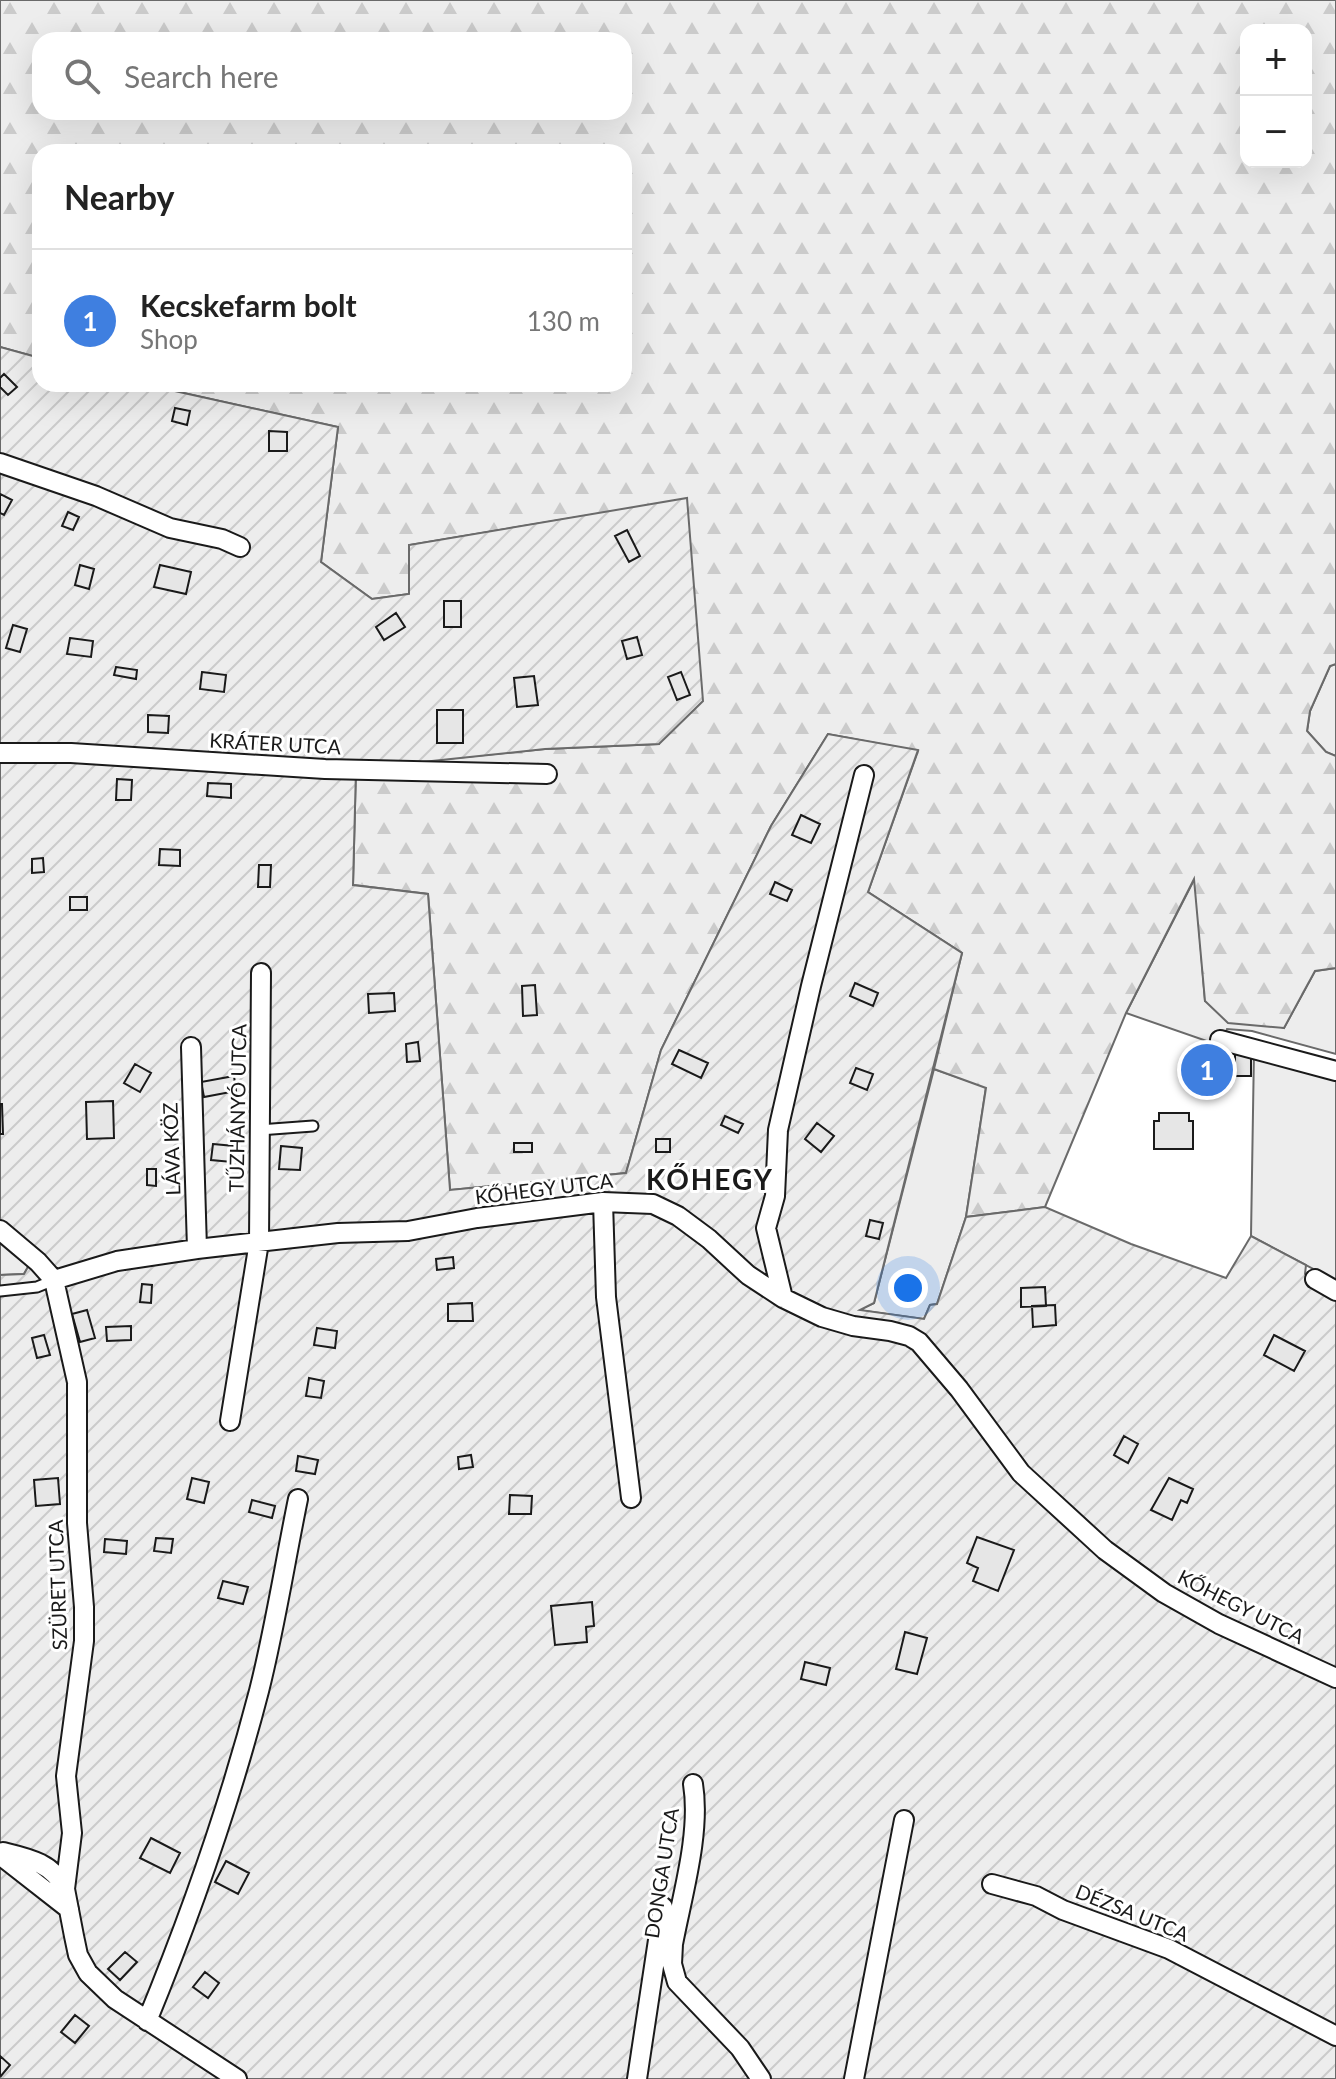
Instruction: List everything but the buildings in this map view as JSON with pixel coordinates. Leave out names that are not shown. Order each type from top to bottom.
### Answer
[{"type":"street","points":[[0,463],[96,496],[170,528],[222,539],[240,547]]},
{"type":"street","name":"KRÁTER UTCA","points":[[0,753],[71,753],[325,769],[547,774]]},
{"type":"street","points":[[783,1298],[766,1228],[775,1196],[778,1130],[864,775]]},
{"type":"street","name":"TŰZHÁNYÓ UTCA","points":[[230,1421],[259,1242],[261,973]]},
{"type":"street","points":[[1220,1040],[1336,1071]]},
{"type":"street","name":"LÁVA KÖZ","points":[[191,1047],[197,1249]]},
{"type":"street","points":[[603,1202],[606,1297],[631,1498]]},
{"type":"street","name":"KŐHEGY UTCA","points":[[54,1280],[117,1261],[197,1249],[338,1233],[408,1231],[477,1218],[603,1202],[653,1204],[678,1216],[748,1275],[783,1298],[822,1317],[853,1326],[890,1331],[919,1342],[959,1389],[1021,1473],[1105,1550],[1164,1593],[1219,1624],[1336,1678]]},
{"type":"street","points":[[0,1230],[54,1280]]},
{"type":"street","points":[[1315,1279],[1336,1291]]},
{"type":"street","name":"SZÜRET UTCA","points":[[54,1280],[77,1382],[77,1523],[84,1607],[81,1669],[66,1776],[72,1833],[65,1889],[78,1955],[88,1973],[115,1999],[237,2079]]},
{"type":"street","points":[[147,2021],[223,1816],[259,1689],[298,1499]]},
{"type":"street","name":"DONGA UTCA","points":[[693,1784],[693,1827],[665,1943],[677,1982],[740,2048],[761,2079]]},
{"type":"street","points":[[854,2079],[904,1820]]},
{"type":"street","points":[[0,1853],[30,1858],[49,1868],[60,1878],[65,1889]]},
{"type":"street","points":[[0,1853],[69,1909]]},
{"type":"street","name":"DÉZSA UTCA","points":[[992,1884],[1036,1896],[1063,1910],[1169,1949],[1336,2036]]},
{"type":"street","points":[[637,2079],[648,1992],[665,1943],[663,1907]]},
{"type":"lane","points":[[259,1130],[313,1126]]},
{"type":"lane","points":[[0,1291],[37,1287],[54,1280]]},
{"type":"shaded area","points":[[1336,664],[1336,756],[1326,752],[1307,731],[1310,711],[1330,666]]},
{"type":"shaded area","points":[[1195,878],[1205,1001],[1284,1028],[1315,971],[1336,968],[1336,1054],[1252,1031],[1227,1029],[1221,1046],[1126,1013]]},
{"type":"shaded area","points":[[1254,1050],[1336,1065],[1336,1281],[1251,1236]]},
{"type":"shaded area","points":[[934,1069],[986,1087],[966,1217],[937,1304],[930,1305],[924,1319],[858,1310],[874,1303]]},
{"type":"shaded area","points":[[0,1219],[37,1251],[24,1274],[0,1275]]},
{"type":"green space","points":[[0,0],[1336,0],[1336,664],[1330,666],[1310,711],[1307,731],[1326,752],[1336,756],[1336,968],[1315,971],[1284,1028],[1228,1023],[1205,1001],[1194,879],[1126,1013],[1045,1207],[966,1217],[986,1088],[934,1069],[962,953],[868,892],[918,751],[828,734],[771,826],[661,1050],[626,1173],[450,1190],[428,894],[353,885],[356,768],[545,749],[659,744],[687,499],[409,545],[409,594],[372,599],[321,562],[338,427],[179,392],[632,392],[632,144],[32,144],[32,356],[0,347]]},
{"type":"green space","points":[[0,347],[32,356],[32,392],[179,392],[338,427],[321,562],[372,599],[409,594],[409,545],[687,498],[703,701],[659,744],[545,749],[356,769],[353,885],[428,894],[450,1190],[626,1173],[661,1050],[771,826],[828,734],[918,750],[868,892],[962,953],[874,1303],[860,1310],[924,1319],[930,1305],[937,1304],[966,1217],[1045,1207],[1131,1244],[1226,1278],[1251,1236],[1306,1265],[1305,1274],[1336,1291],[1336,2079],[0,2079],[0,1275],[24,1274],[37,1251],[0,1219]]},
{"type":"place","name":"Kecskefarm bolt","points":[[1207,1070]]},
{"type":"district","name":"KŐHEGY","points":[[710,1180]]}]
